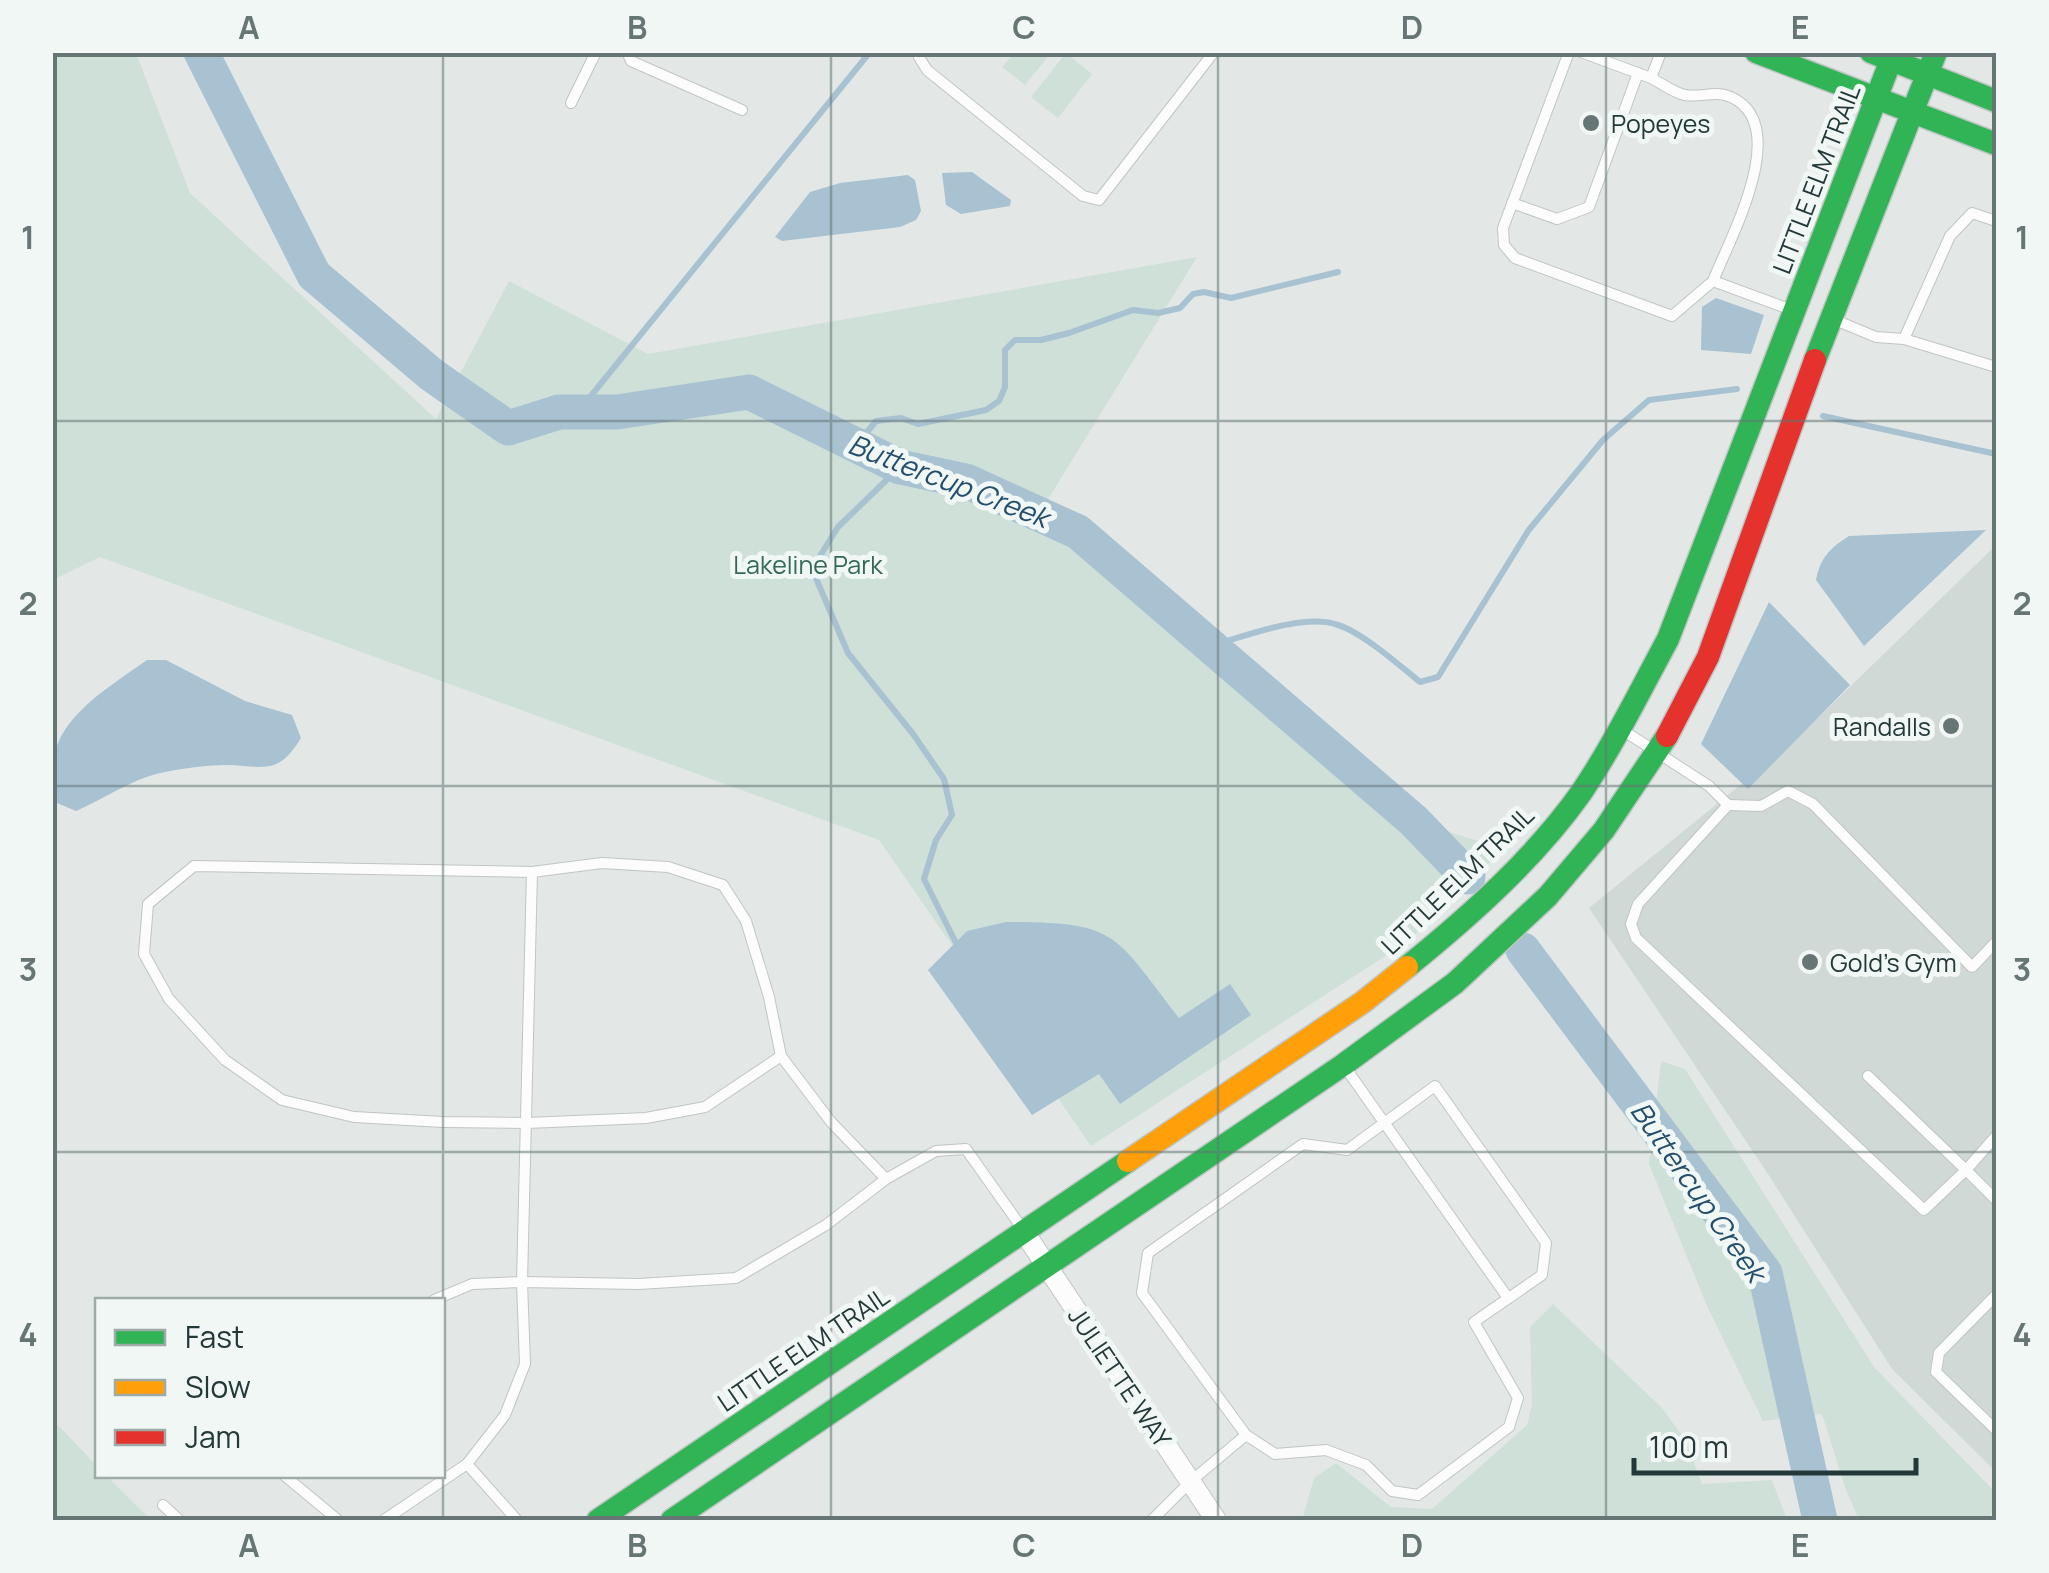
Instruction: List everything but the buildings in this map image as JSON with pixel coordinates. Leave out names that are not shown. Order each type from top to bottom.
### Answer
[{"type":"street","points":[[1756,52],[1996,144]]},
{"type":"street","points":[[1885,55],[1932,63],[1996,100]]},
{"type":"street","name":"LITTLE ELM TRAIL","points":[[598,1520],[1363,1002],[1424,956],[1565,814],[1621,728],[1668,639],[1877,98],[1885,55]]},
{"type":"street","points":[[672,1520],[1343,1065],[1455,983],[1548,896],[1604,830],[1656,752],[1708,657],[1830,318],[1932,63]]},
{"type":"street","name":"JULIETTE WAY","points":[[1024,1232],[1216,1520]]},
{"type":"lane","points":[[571,103],[596,52]]},
{"type":"lane","points":[[627,52],[631,60],[742,110]]},
{"type":"lane","points":[[922,52],[919,57],[927,70],[1082,196],[1099,200],[1214,52]]},
{"type":"lane","points":[[1569,52],[1503,228],[1504,244],[1516,258],[1672,316],[1713,280],[1755,175],[1760,156],[1749,110],[1733,98],[1712,92],[1683,95],[1581,52]]},
{"type":"lane","points":[[1650,78],[1660,52]]},
{"type":"lane","points":[[1512,204],[1557,219],[1589,207],[1638,74]]},
{"type":"lane","points":[[1904,339],[1950,236],[1972,214],[1996,221]]},
{"type":"lane","points":[[1713,280],[1794,312]]},
{"type":"lane","points":[[1830,318],[1876,337],[1904,339],[1996,367]]},
{"type":"lane","points":[[1621,728],[1709,786],[1728,805],[1760,806],[1788,792],[1812,804],[1972,966],[1995,948]]},
{"type":"lane","points":[[1728,805],[1638,904],[1631,924],[1636,938],[1924,1210],[1996,1136]]},
{"type":"lane","points":[[781,1056],[705,1106],[646,1118],[527,1123],[354,1116],[282,1100],[225,1060],[169,999],[144,954],[148,904],[194,866],[532,872],[602,863],[668,867],[723,885],[746,922],[781,1056],[831,1122],[886,1179]]},
{"type":"lane","points":[[384,1520],[467,1464],[505,1415],[525,1364],[522,1282],[532,872]]},
{"type":"lane","points":[[1343,1065],[1508,1298]]},
{"type":"lane","points":[[1868,1076],[1996,1200]]},
{"type":"lane","points":[[1435,1086],[1546,1243],[1542,1275],[1474,1322],[1518,1398],[1509,1428],[1418,1495],[1392,1490],[1366,1465],[1326,1450],[1275,1454],[1246,1434],[1142,1293],[1148,1253],[1304,1144],[1347,1150],[1384,1123],[1435,1086]]},
{"type":"lane","points":[[439,1298],[472,1284],[639,1284],[736,1278],[826,1225],[886,1179],[936,1151],[966,1149],[1024,1232]]},
{"type":"lane","points":[[1996,1295],[1939,1353],[1936,1372],[1996,1430]]},
{"type":"lane","points":[[1152,1520],[1246,1434]]},
{"type":"lane","points":[[467,1464],[516,1520]]},
{"type":"lane","points":[[287,1478],[338,1520]]},
{"type":"lane","points":[[162,1505],[179,1520]]},
{"type":"shaded area","points":[[1996,545],[1996,1472],[1892,1369],[1766,1171],[1589,908],[1793,742]]},
{"type":"green space","points":[[1014,52],[1051,53],[1025,85],[1002,67]]},
{"type":"green space","name":"Lakeline Park","points":[[53,53],[136,53],[190,193],[436,419],[509,281],[648,354],[1197,257],[1039,514],[1414,821],[1504,849],[1407,942],[1091,1146],[879,840],[100,557],[53,580]]},
{"type":"green space","points":[[1066,53],[1092,74],[1058,118],[1031,97]]},
{"type":"green space","points":[[1661,1061],[1685,1069],[1874,1367],[1996,1493],[1996,1504],[1988,1520],[1859,1520],[1822,1414],[1763,1421],[1707,1306],[1649,1164]]},
{"type":"green space","points":[[1553,1304],[1662,1408],[1686,1441],[1702,1484],[1772,1480],[1787,1520],[1302,1520],[1314,1478],[1336,1463],[1391,1507],[1432,1509],[1527,1425],[1532,1405],[1530,1327]]},
{"type":"green space","points":[[53,1420],[95,1464],[95,1478],[109,1478],[151,1520],[53,1520]]},
{"type":"water","points":[[972,172],[1011,200],[1010,206],[961,214],[946,205],[942,173]]},
{"type":"water","points":[[908,175],[915,180],[921,211],[916,220],[900,227],[782,241],[775,237],[810,192],[840,183]]},
{"type":"water","points":[[1716,298],[1764,315],[1751,354],[1701,350],[1702,307]]},
{"type":"water","points":[[1986,530],[1864,646],[1816,580],[1827,554],[1849,536]]},
{"type":"water","points":[[1769,602],[1850,685],[1748,789],[1701,744]]},
{"type":"water","points":[[147,660],[166,660],[245,701],[292,715],[301,738],[277,764],[173,770],[136,781],[76,811],[57,803],[52,777],[54,755],[62,735],[90,702]]},
{"type":"water","points":[[1006,922],[1071,925],[1110,938],[1140,967],[1179,1018],[1230,984],[1251,1015],[1120,1104],[1099,1074],[1032,1115],[928,970],[967,931]]},
{"type":"waterway","name":"Buttercup Creek","points":[[201,52],[314,275],[432,375],[508,428],[559,412],[617,412],[749,392],[900,467],[966,481],[1078,532],[1414,821],[1468,877]]},
{"type":"waterway","points":[[577,413],[870,52]]},
{"type":"waterway","points":[[832,433],[867,432],[876,421],[901,418],[918,424],[986,410],[999,401],[1005,387],[1005,350],[1015,340],[1041,340],[1069,333],[1133,310],[1158,313],[1180,308],[1193,294],[1204,292],[1231,298],[1338,272]]},
{"type":"waterway","points":[[1211,646],[1273,628],[1322,622],[1356,634],[1420,682],[1438,677],[1528,531],[1603,440],[1649,400],[1737,389]]},
{"type":"waterway","points":[[1823,416],[1996,454]]},
{"type":"waterway","points":[[900,467],[838,527],[812,569],[848,653],[944,779],[952,815],[936,840],[924,879],[958,947]]},
{"type":"waterway","name":"Buttercup Creek","points":[[1523,950],[1765,1273],[1820,1520]]},
{"type":"traffic: fast","points":[[1756,52],[1996,144]]},
{"type":"traffic: fast","points":[[1871,52],[1996,101]]},
{"type":"traffic: fast","points":[[1407,967],[1477,907],[1543,841],[1581,793],[1637,698],[1668,639],[1894,52]]},
{"type":"traffic: fast","points":[[1815,360],[1936,52]]},
{"type":"traffic: fast","points":[[672,1520],[1343,1065],[1455,983],[1548,896],[1604,830],[1667,736]]},
{"type":"traffic: fast","points":[[598,1520],[1128,1161]]},
{"type":"traffic: slow","points":[[1128,1161],[1363,1002],[1407,967]]},
{"type":"traffic: jam","points":[[1667,736],[1708,657],[1815,360]]},
{"type":"place","name":"Popeyes","points":[[1591,123]]},
{"type":"place","name":"Randalls","points":[[1951,726]]},
{"type":"place","name":"Gold's Gym","points":[[1810,962]]}]
